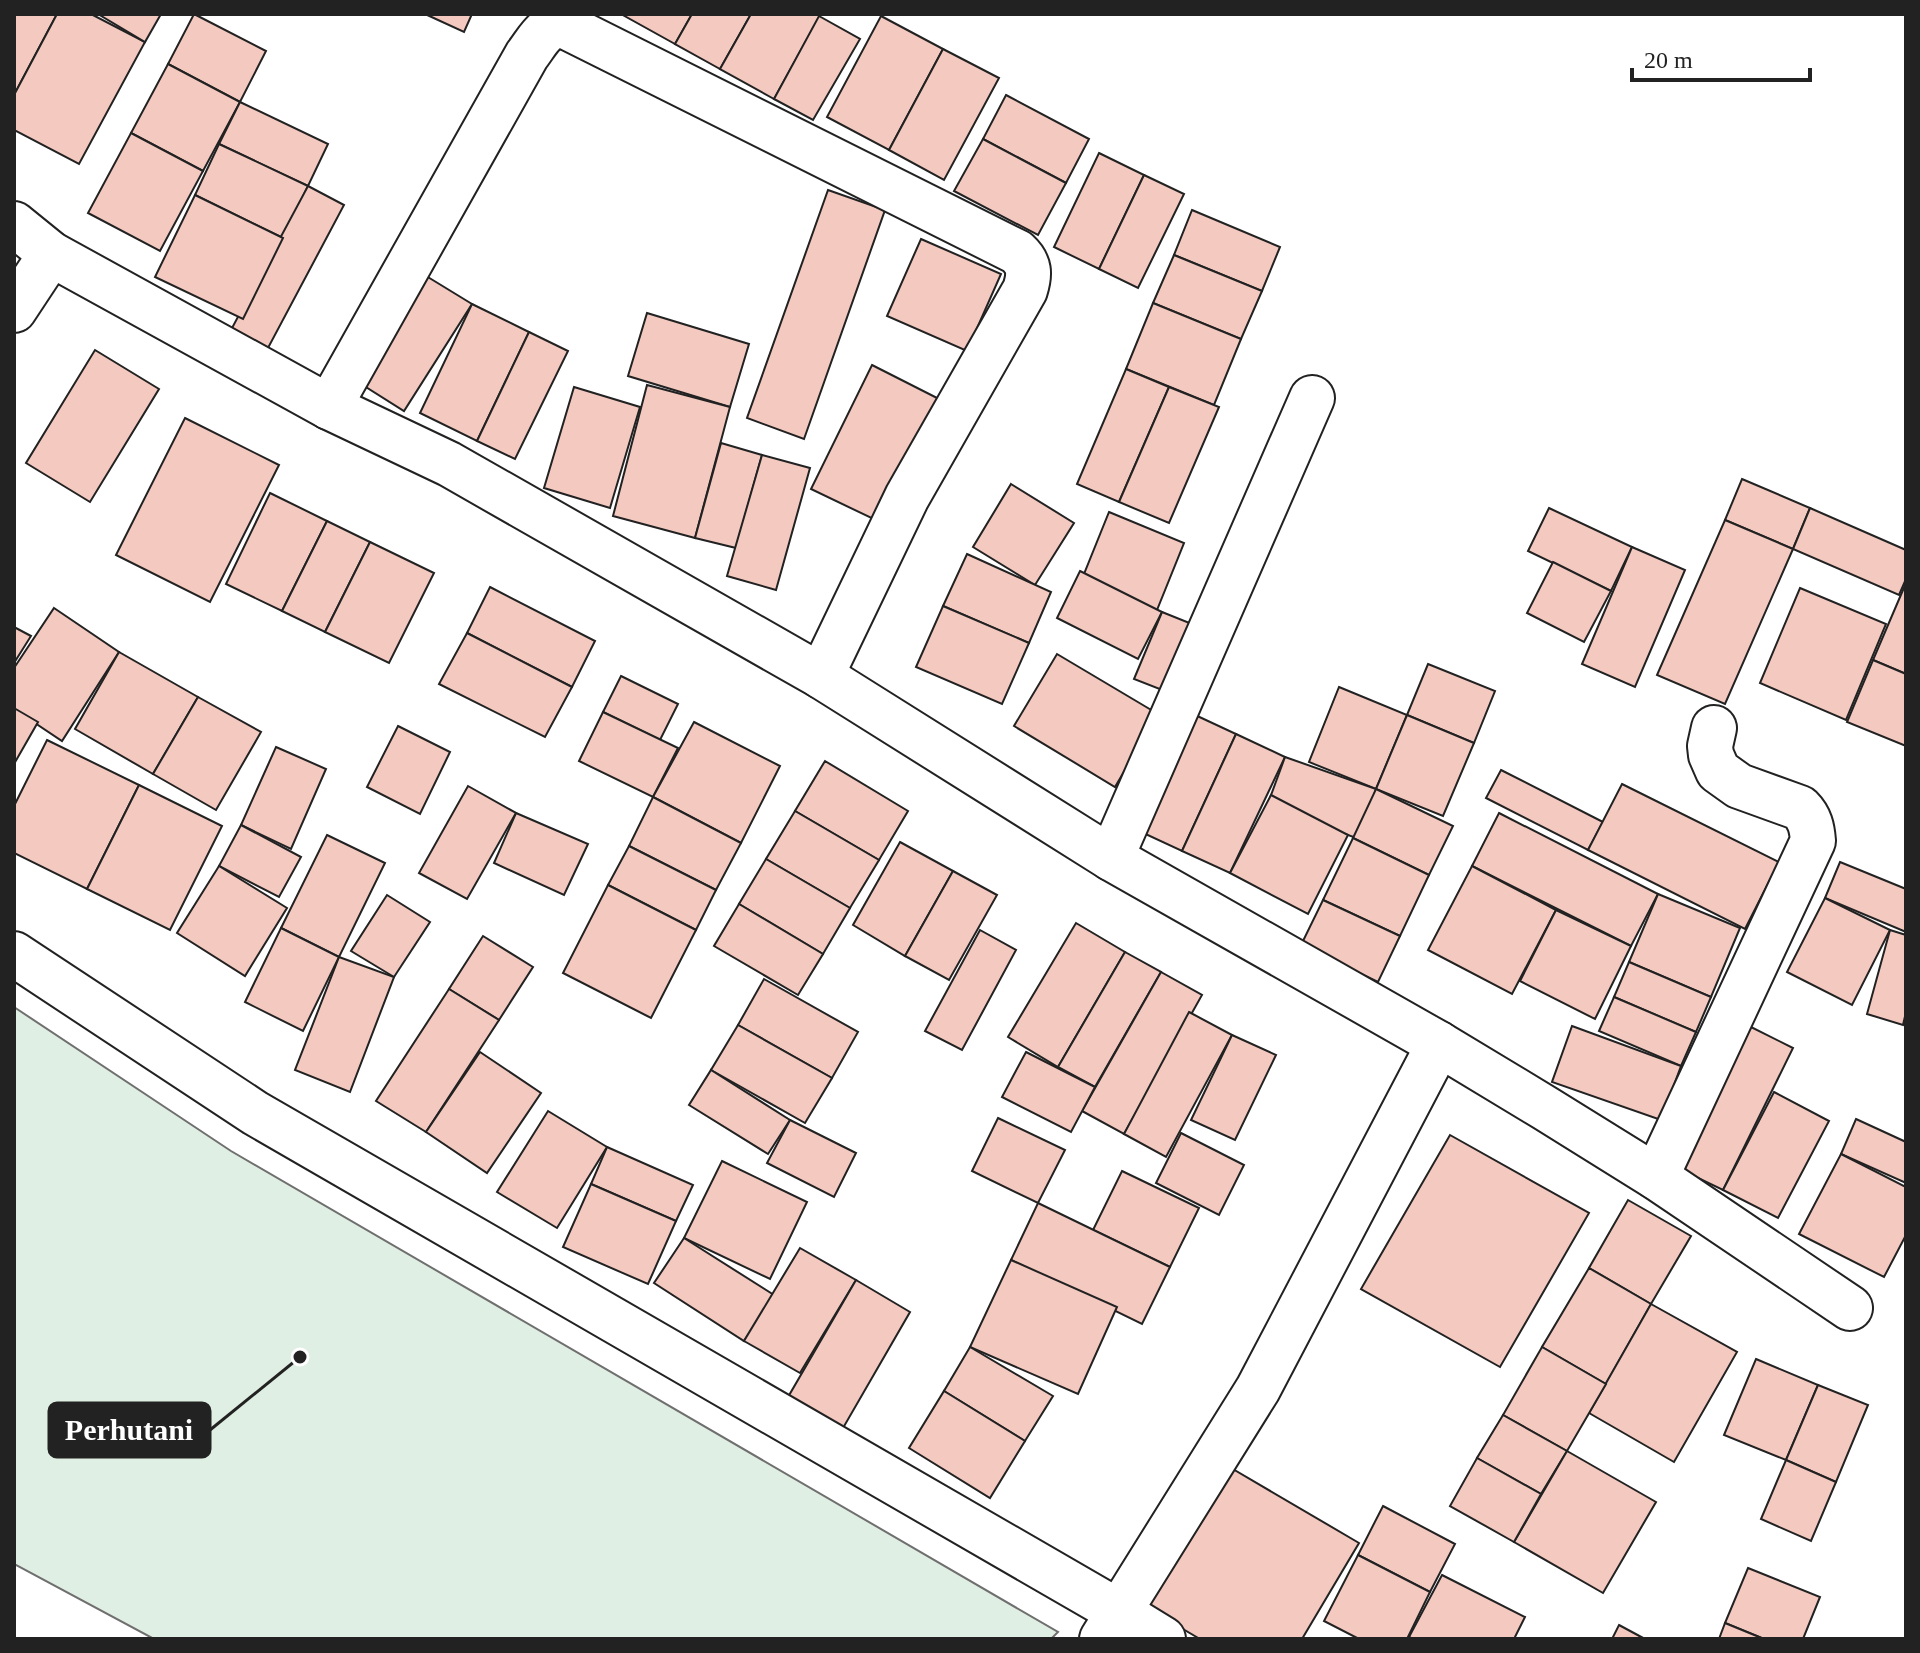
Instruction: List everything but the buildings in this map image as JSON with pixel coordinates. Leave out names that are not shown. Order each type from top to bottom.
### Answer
[{"type":"street","points":[[329,407],[527,55],[556,20],[1017,252],[1029,269],[1025,290],[907,497],[821,676]]},
{"type":"street","points":[[14,224],[51,254],[329,407],[449,464],[821,676],[1111,858],[1439,1044],[1656,1177],[1850,1308]]},
{"type":"street","points":[[14,310],[51,254]]},
{"type":"street","points":[[1111,858],[1312,398]]},
{"type":"street","points":[[1656,1177],[1813,841],[1807,815],[1800,808],[1739,786],[1718,771],[1710,746],[1714,728]]},
{"type":"street","points":[[14,954],[255,1113],[1110,1626],[1163,1639]]},
{"type":"street","points":[[1110,1626],[1258,1389],[1439,1044]]},
{"type":"green space","points":[[14,1007],[231,1151],[1058,1632],[1051,1639],[154,1639],[14,1564]]},
{"type":"place","name":"Perhutani","points":[[300,1357]]}]
